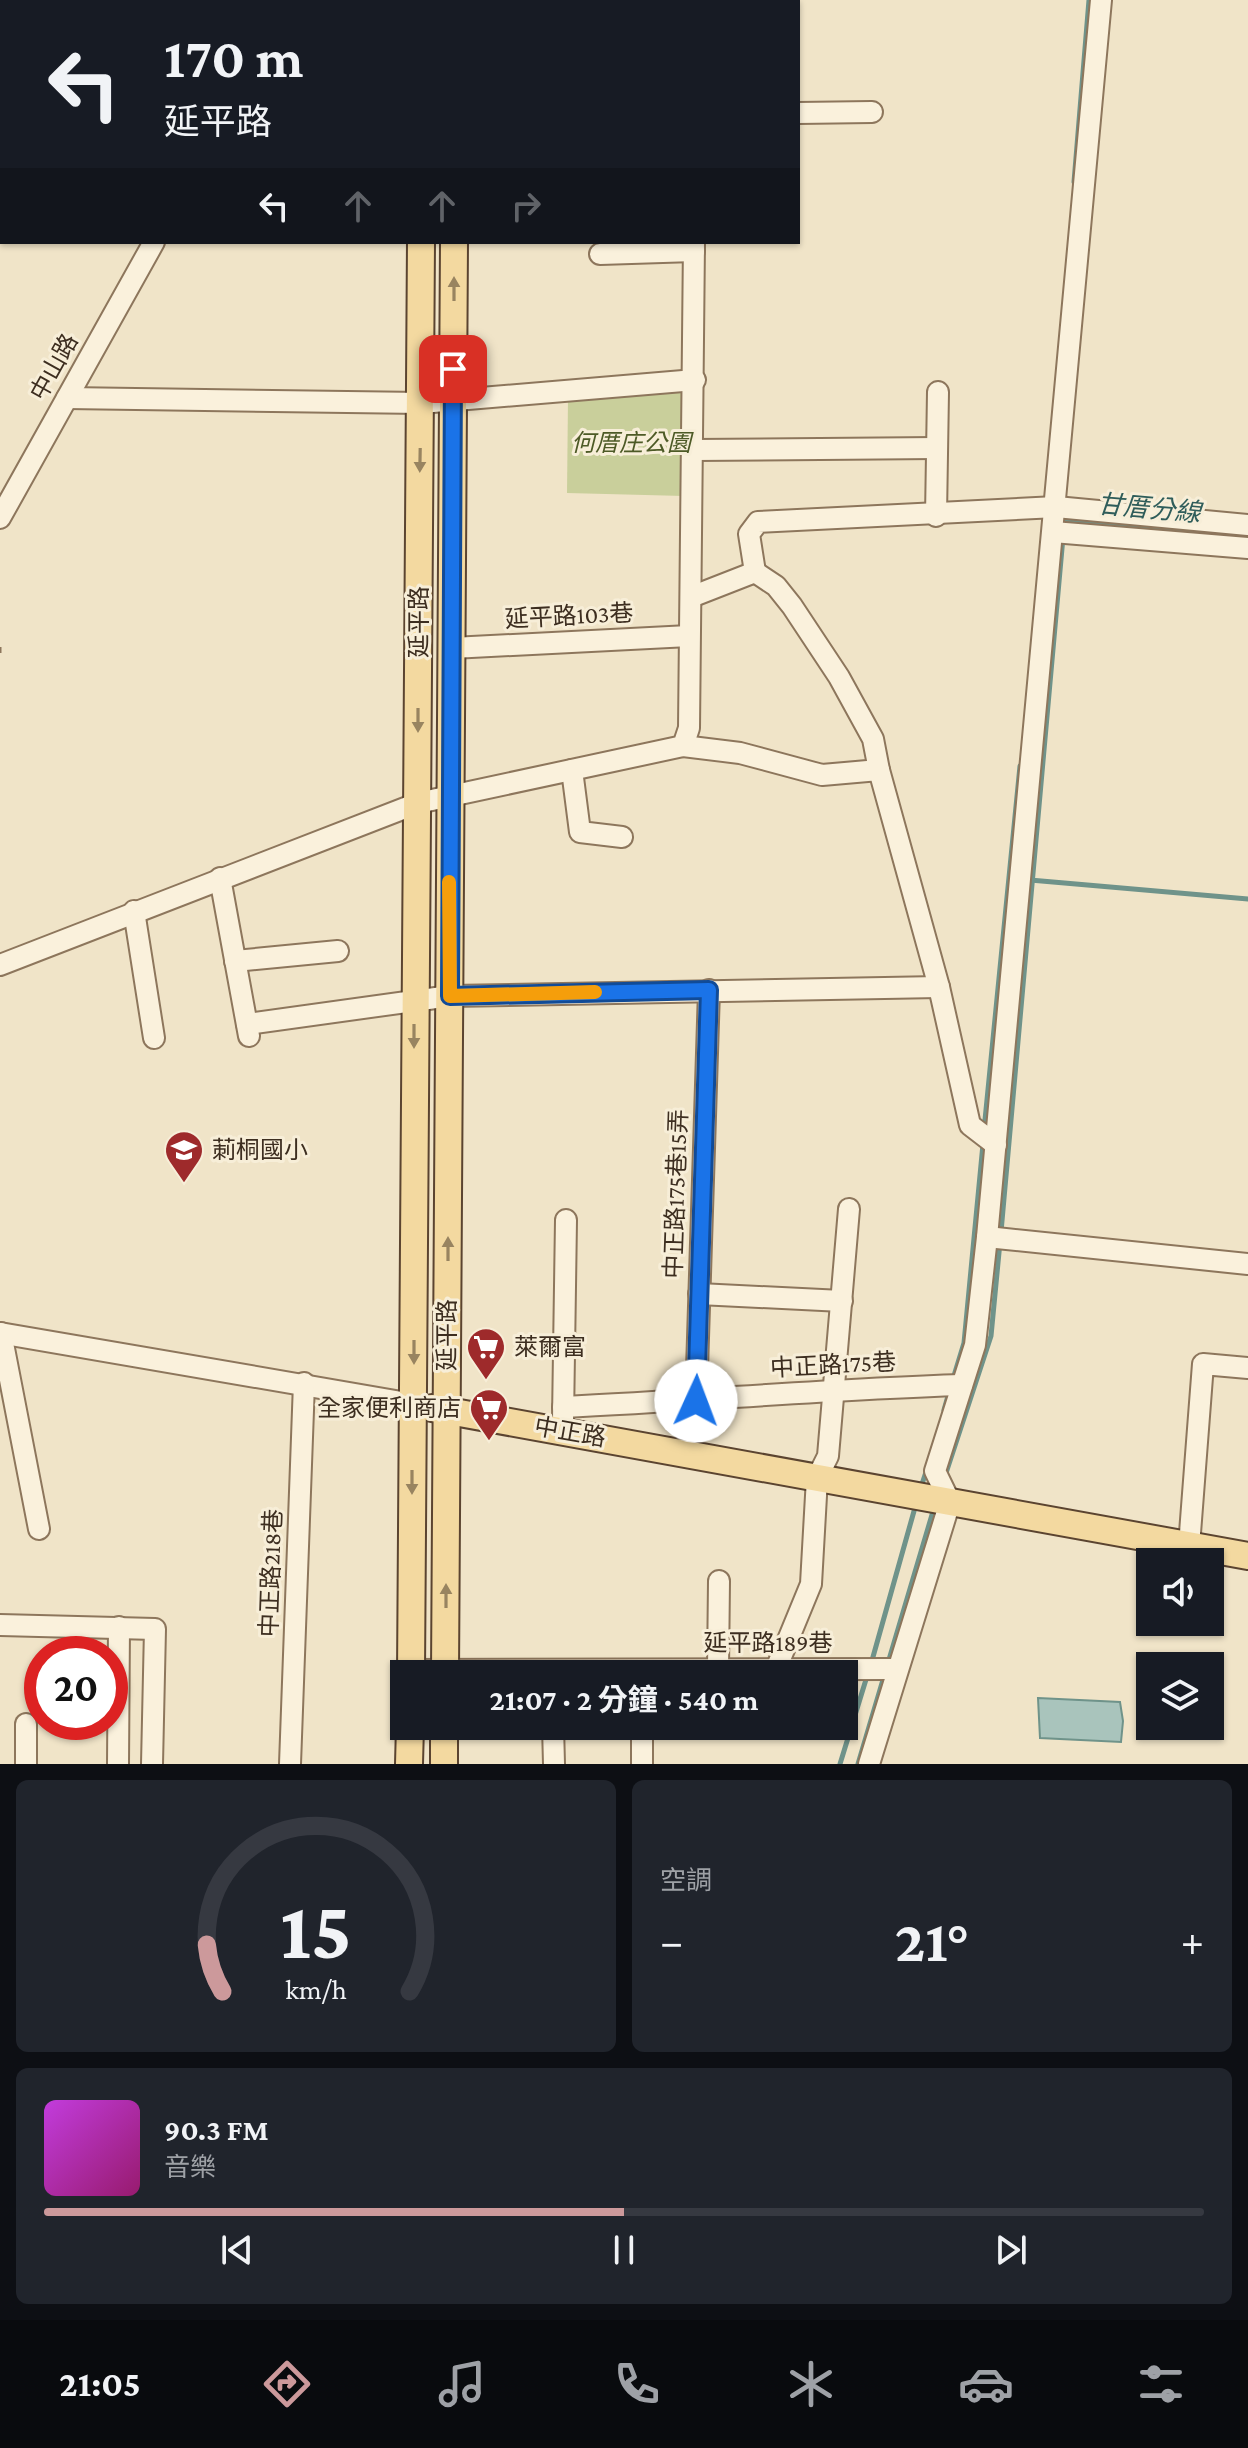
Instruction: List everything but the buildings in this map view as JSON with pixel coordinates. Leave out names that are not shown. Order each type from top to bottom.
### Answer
[{"type":"main road","name":"延平路","points":[[411,1660],[421,244]]},
{"type":"main road","name":"延平路","points":[[445,1660],[454,244]]},
{"type":"main road","name":"中正路","points":[[413,1404],[447,1411],[563,1419],[817,1478],[1248,1556]]},
{"type":"main road","points":[[409,1764],[410,1740]]},
{"type":"main road","points":[[444,1740],[444,1764]]},
{"type":"street","points":[[869,1764],[950,1502],[935,1471],[975,1345],[1056,507],[1101,0]]},
{"type":"street","points":[[800,113],[872,112]]},
{"type":"street","name":"中山路","points":[[0,518],[8,486],[67,398],[153,244]]},
{"type":"street","points":[[600,254],[694,247],[695,450],[689,728],[683,746]]},
{"type":"street","points":[[67,398],[421,403],[695,380]]},
{"type":"street","points":[[936,516],[938,392]]},
{"type":"street","points":[[695,450],[937,448]]},
{"type":"street","points":[[996,1145],[970,1125],[939,987],[873,739],[839,677],[792,606],[776,586],[755,572],[749,534],[758,522],[936,516],[1056,507],[1248,525]]},
{"type":"street","points":[[1053,532],[1248,548]]},
{"type":"street","points":[[691,597],[755,572]]},
{"type":"street","name":"延平路103巷","points":[[452,648],[689,636]]},
{"type":"street","points":[[0,965],[418,803],[449,796],[683,746],[740,753],[822,775],[879,770]]},
{"type":"street","points":[[572,770],[580,832],[622,837]]},
{"type":"street","points":[[220,878],[248,1030],[450,996],[939,987]]},
{"type":"street","points":[[134,911],[154,1038]]},
{"type":"street","points":[[235,961],[338,951]]},
{"type":"street","name":"中正路175巷15弄","points":[[696,1401],[709,990]]},
{"type":"street","points":[[780,1660],[811,1584],[817,1478],[828,1456],[849,1209]]},
{"type":"street","points":[[563,1419],[566,1220]]},
{"type":"street","points":[[987,1237],[1248,1264]]},
{"type":"street","points":[[699,1294],[842,1301]]},
{"type":"street","points":[[0,1333],[39,1529]]},
{"type":"street","name":"中正路","points":[[0,1333],[413,1404]]},
{"type":"street","points":[[1189,1546],[1203,1364],[1248,1368]]},
{"type":"street","name":"中正路218巷","points":[[290,1764],[304,1383]]},
{"type":"street","name":"中正路175巷","points":[[563,1419],[696,1401],[832,1389],[962,1385]]},
{"type":"street","points":[[718,1660],[719,1581]]},
{"type":"street","points":[[0,1625],[155,1629],[152,1764]]},
{"type":"street","points":[[118,1764],[119,1627]]},
{"type":"street","name":"延平路189巷","points":[[858,1669],[896,1669]]},
{"type":"street","points":[[26,1740],[26,1764]]},
{"type":"street","points":[[553,1740],[554,1764]]},
{"type":"street","points":[[642,1740],[642,1764]]},
{"type":"path","points":[[0,647],[0,657]]},
{"type":"green space","name":"何厝庄公園","points":[[684,386],[684,496],[567,493],[568,398]]},
{"type":"water","points":[[1038,1698],[1120,1702],[1123,1721],[1121,1742],[1040,1738]]},
{"type":"waterway","points":[[1074,182],[1089,0]]},
{"type":"waterway","name":"甘厝分線","points":[[1058,521],[1248,537]]},
{"type":"waterway","points":[[1001,1232],[1063,537]]},
{"type":"waterway","points":[[984,1130],[1020,766]]},
{"type":"waterway","points":[[1030,880],[1248,899]]},
{"type":"waterway","points":[[953,1379],[964,1343],[983,1144]]},
{"type":"waterway","points":[[945,1476],[991,1336],[1000,1242]]},
{"type":"waterway","points":[[944,1410],[950,1389]]},
{"type":"waterway","points":[[921,1487],[928,1466]]},
{"type":"waterway","points":[[871,1664],[916,1504]]},
{"type":"waterway","points":[[888,1663],[934,1508]]},
{"type":"waterway","points":[[840,1764],[868,1673]]},
{"type":"waterway","points":[[858,1764],[885,1673]]},
{"type":"slow traffic","points":[[449,882],[450,996],[595,992]]},
{"type":"place","name":"莿桐國小","points":[[184,1184]]},
{"type":"place","name":"萊爾富","points":[[486,1381]]},
{"type":"place","name":"全家便利商店","points":[[489,1442]]},
{"type":"route","points":[[453,369],[450,996],[709,990],[696,1401]]}]
